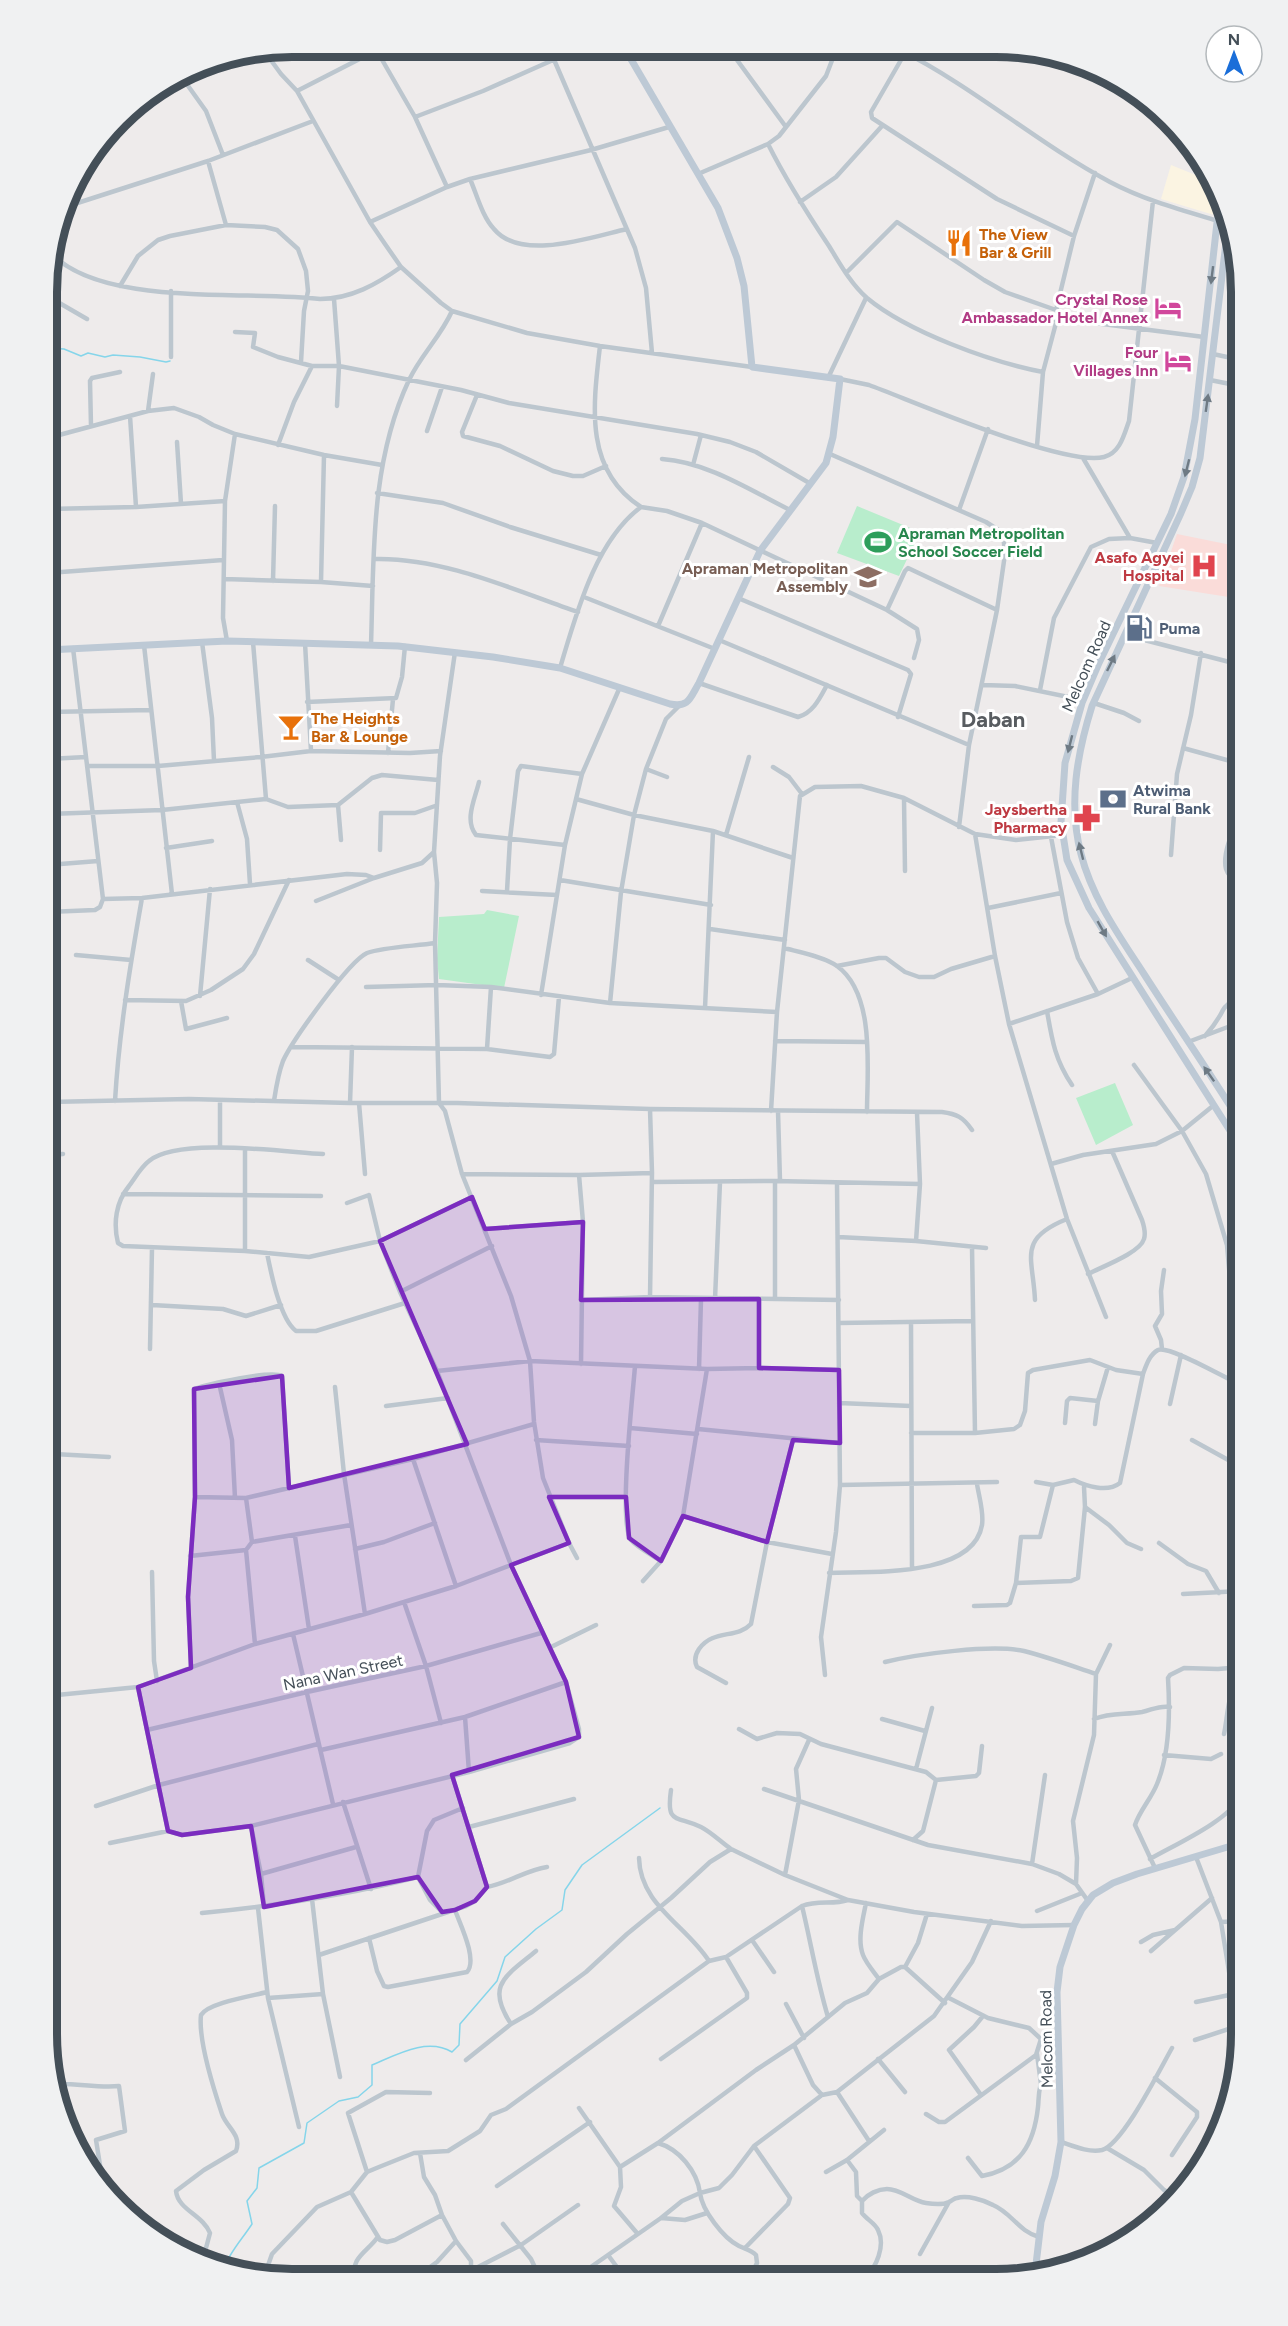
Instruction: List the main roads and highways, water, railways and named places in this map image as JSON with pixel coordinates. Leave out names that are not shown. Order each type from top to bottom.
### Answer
[{"type":"main road","points":[[57,649],[226,641],[405,646],[560,669],[679,706],[687,702],[699,683],[760,551],[811,484],[830,454],[840,379],[752,367],[744,286],[737,258],[718,208],[630,57]]},
{"type":"main road","name":"Melcom Road","points":[[1218,215],[1189,459],[1179,495],[1083,700],[1065,763],[1061,811],[1067,860],[1080,890],[1108,940],[1231,1132]]},
{"type":"main road","points":[[1226,245],[1200,458],[1192,487],[1094,703],[1083,735],[1076,775],[1075,816],[1081,855],[1091,882],[1114,927],[1231,1108]]},
{"type":"main road","points":[[1203,351],[1213,354]]},
{"type":"main road","points":[[1116,630],[1125,635]]},
{"type":"main road","points":[[1063,835],[1077,832]]},
{"type":"main road","name":"Melcom Road","points":[[1036,2265],[1039,2236],[1055,2176],[1061,2142],[1058,1975],[1074,1925],[1088,1901],[1099,1890],[1113,1882],[1231,1846]]},
{"type":"waterway","points":[[57,349],[81,356],[88,353],[105,357],[113,355],[170,361]]},
{"type":"waterway","points":[[227,2260],[252,2224],[247,2201],[257,2188],[259,2168],[304,2143],[307,2123],[339,2101],[358,2097],[372,2085],[372,2065],[422,2047],[432,2046],[452,2052],[459,2045],[460,2024],[497,1981],[505,1957],[536,1929],[562,1910],[565,1890],[582,1865],[660,1808]]},
{"type":"place","name":"The View Bar & Grill","points":[[959,243]]},
{"type":"place","name":"Crystal Rose Ambassador Hotel Annex","points":[[1168,308]]},
{"type":"place","name":"Four Villages Inn","points":[[1178,361]]},
{"type":"place","name":"Apraman Metropolitan School Soccer Field","points":[[878,542]]},
{"type":"place","name":"Asafo Agyei Hospital","points":[[1204,566]]},
{"type":"place","name":"Apraman Metropolitan Assembly","points":[[868,577]]},
{"type":"place","name":"Puma","points":[[1139,628]]},
{"type":"place","name":"The Heights Bar & Lounge","points":[[291,727]]},
{"type":"place","name":"Atwima Rural Bank","points":[[1113,799]]},
{"type":"place","name":"Jaysbertha Pharmacy","points":[[1087,818]]},
{"type":"district","name":"Daban","points":[[993,719]]}]
